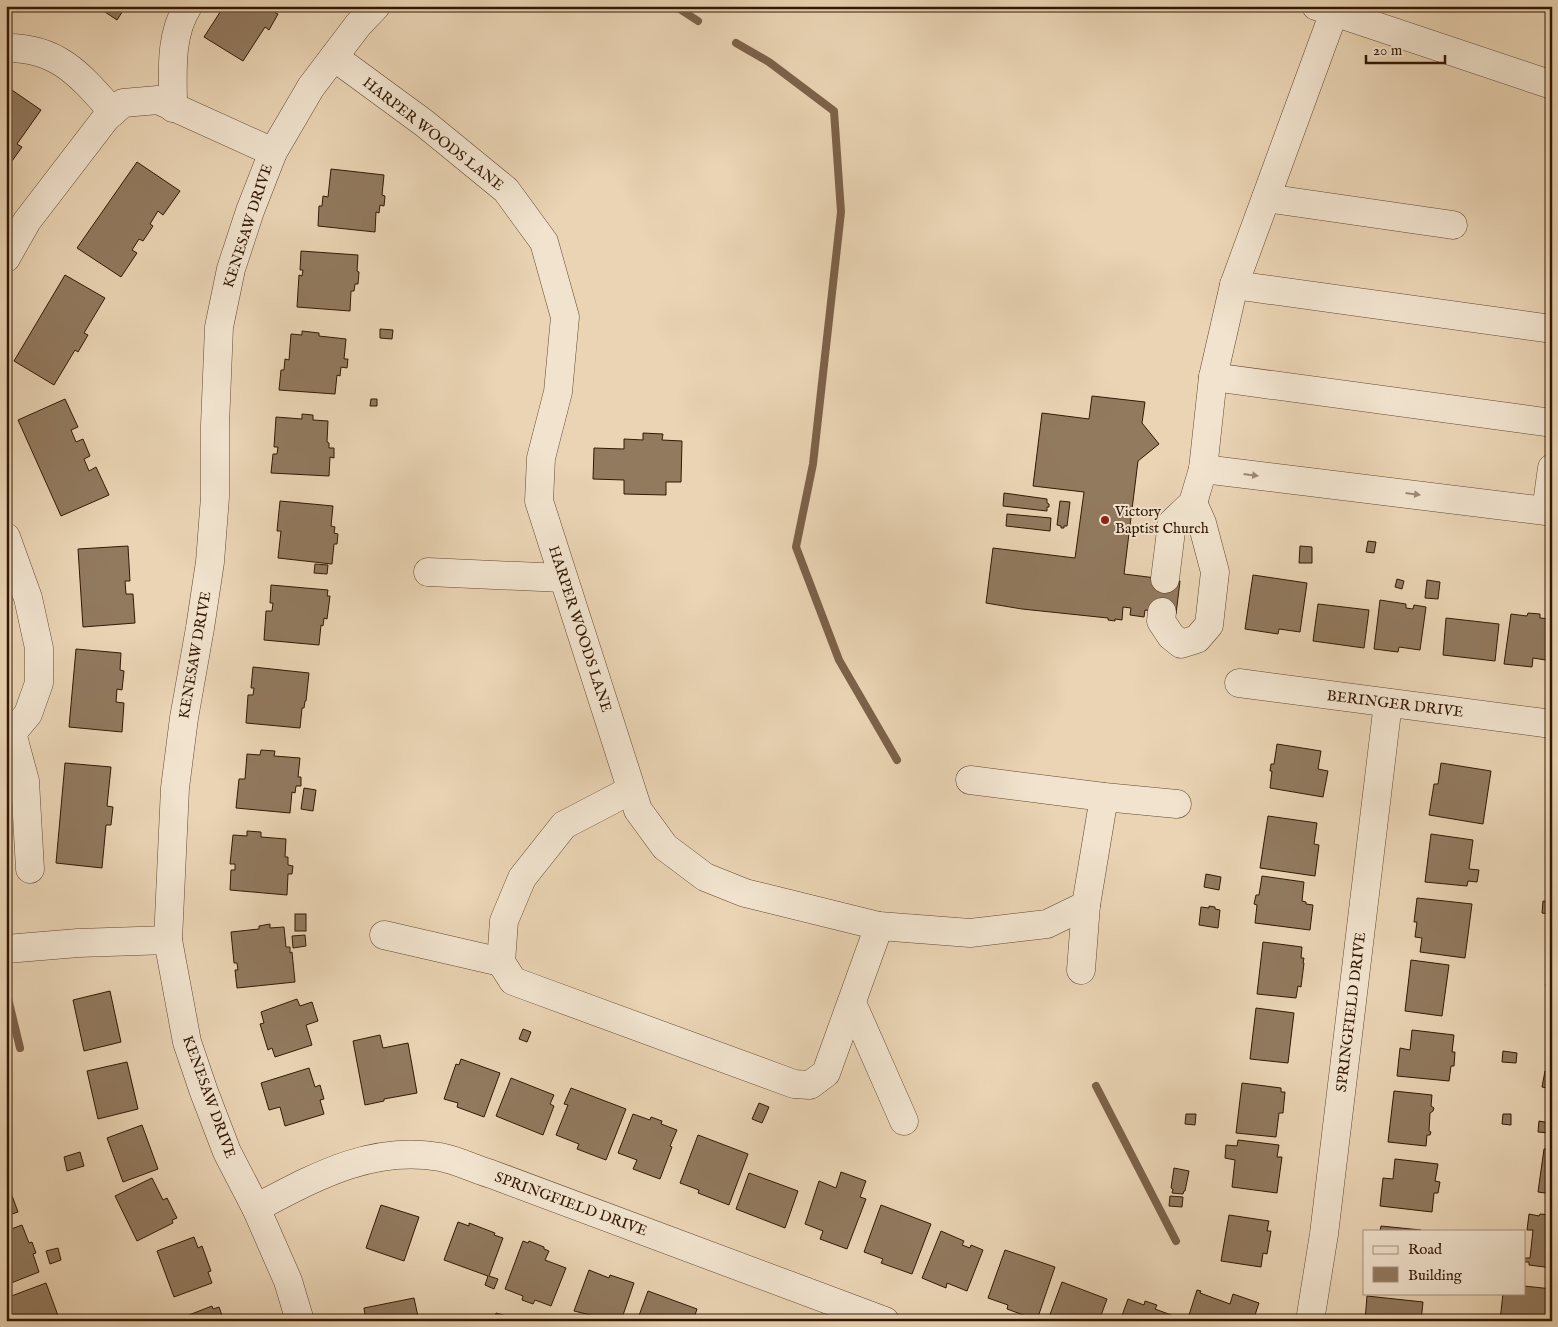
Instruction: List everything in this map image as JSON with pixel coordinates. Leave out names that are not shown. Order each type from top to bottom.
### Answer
[{"type":"street","points":[[173,108],[172,62],[177,32],[188,6]]},
{"type":"street","name":"KENESAW DRIVE","points":[[300,1321],[288,1281],[256,1208],[227,1152],[187,1042],[168,940],[175,788],[184,718],[210,562],[215,497],[215,425],[219,328],[231,268],[250,211],[273,152],[311,87],[358,26],[376,6]]},
{"type":"street","points":[[1166,579],[1172,523],[1193,503],[1203,469],[1213,377],[1234,285],[1266,198],[1325,9],[1552,85]]},
{"type":"street","points":[[6,48],[24,48],[54,57],[81,77],[113,112]]},
{"type":"street","name":"HARPER WOODS LANE","points":[[334,57],[424,123],[506,190],[544,242],[566,317],[558,392],[541,458],[539,501],[638,810],[664,847],[705,876],[745,893],[878,926],[970,932],[1047,924],[1086,905]]},
{"type":"street","points":[[6,258],[27,221],[106,118],[123,103],[158,100],[273,152]]},
{"type":"street","points":[[1266,198],[1453,225]]},
{"type":"street","points":[[1234,285],[1552,329]]},
{"type":"street","points":[[1213,377],[1552,424]]},
{"type":"street","points":[[1203,469],[1546,511],[1552,468]]},
{"type":"street","points":[[1162,612],[1161,621],[1171,636],[1181,644],[1196,639],[1209,625],[1215,572],[1202,523],[1193,503]]},
{"type":"street","points":[[6,536],[28,598],[39,648],[38,683],[28,714],[9,734],[25,781],[30,869]]},
{"type":"street","points":[[428,572],[563,578]]},
{"type":"street","name":"BERINGER DRIVE","points":[[1239,684],[1552,724]]},
{"type":"street","name":"SPRINGFIELD DRIVE","points":[[1310,1321],[1325,1224],[1388,703]]},
{"type":"street","points":[[970,780],[1177,804]]},
{"type":"street","points":[[500,962],[504,920],[522,878],[564,825],[631,790]]},
{"type":"street","points":[[1081,970],[1086,905],[1104,797]]},
{"type":"street","points":[[384,935],[500,962],[513,980],[794,1084],[810,1085],[826,1073],[878,926]]},
{"type":"street","points":[[6,949],[78,943],[168,940]]},
{"type":"street","points":[[852,1003],[904,1121]]},
{"type":"street","name":"SPRINGFIELD DRIVE","points":[[256,1208],[312,1179],[345,1166],[376,1157],[410,1154],[442,1157],[886,1321]]},
{"type":"building","points":[[96,6],[126,6],[117,20]]},
{"type":"building","points":[[224,6],[277,6],[274,12],[278,14],[269,30],[265,27],[243,61],[204,37]]},
{"type":"building","points":[[6,86],[41,110],[17,144],[22,147],[12,161],[7,157],[6,159]]},
{"type":"building","points":[[137,162],[180,191],[163,215],[158,211],[150,224],[153,226],[143,241],[139,239],[132,250],[137,253],[121,277],[77,248]]},
{"type":"building","points":[[331,169],[384,175],[382,195],[385,196],[384,206],[380,205],[379,213],[376,212],[375,232],[318,226],[319,206],[322,206],[323,196],[328,197]]},
{"type":"building","points":[[301,251],[358,255],[358,284],[355,284],[354,291],[351,291],[350,311],[297,307],[299,275],[302,276],[303,270],[300,270]]},
{"type":"building","points":[[65,275],[105,298],[84,333],[88,335],[78,352],[75,350],[54,385],[14,361]]},
{"type":"building","points":[[380,329],[393,330],[392,339],[380,338]]},
{"type":"building","points":[[302,331],[319,333],[319,336],[346,339],[344,359],[348,359],[347,368],[341,367],[340,376],[337,375],[335,394],[279,390],[281,370],[284,370],[285,359],[289,360],[291,334],[302,335]]},
{"type":"building","name":"Victory Baptist Church","points":[[1092,396],[1145,402],[1142,423],[1159,444],[1138,461],[1124,574],[1180,581],[1176,614],[1145,610],[1144,617],[1130,615],[1131,608],[1123,607],[1122,620],[1115,619],[1115,621],[1108,620],[1108,618],[1022,609],[986,603],[993,548],[1075,558],[1084,492],[1033,486],[1042,413],[1089,419]]},
{"type":"building","points":[[65,399],[78,427],[71,430],[76,442],[83,439],[90,456],[84,459],[89,471],[96,467],[109,495],[61,516],[18,420]]},
{"type":"building","points":[[371,399],[377,399],[377,406],[370,406]]},
{"type":"building","points":[[302,414],[313,415],[313,420],[328,421],[327,442],[329,443],[329,448],[334,448],[334,458],[330,457],[329,476],[271,473],[273,454],[277,454],[278,447],[274,447],[276,417],[302,419]]},
{"type":"building","points":[[643,433],[663,434],[662,440],[682,441],[681,482],[666,482],[666,495],[624,494],[624,480],[593,479],[594,448],[624,449],[624,439],[643,440]]},
{"type":"building","points":[[1004,493],[1047,499],[1049,507],[1047,507],[1047,511],[1003,506]]},
{"type":"building","points":[[280,501],[333,506],[331,526],[335,527],[334,533],[338,534],[337,544],[334,544],[332,564],[278,558],[281,531],[277,531]]},
{"type":"building","points":[[1060,501],[1070,502],[1067,526],[1064,526],[1064,528],[1057,525]]},
{"type":"building","points":[[1007,514],[1051,518],[1050,531],[1006,526]]},
{"type":"building","points":[[1368,541],[1376,542],[1374,553],[1366,552]]},
{"type":"building","points":[[128,546],[130,581],[125,581],[126,594],[133,594],[135,623],[83,627],[78,549]]},
{"type":"building","points":[[1300,546],[1312,547],[1312,563],[1299,563]]},
{"type":"building","points":[[315,564],[328,565],[327,574],[314,573]]},
{"type":"building","points":[[1253,575],[1307,583],[1300,632],[1279,629],[1278,634],[1245,629]]},
{"type":"building","points":[[1397,579],[1404,581],[1402,589],[1395,587]]},
{"type":"building","points":[[1427,580],[1440,582],[1438,599],[1425,598]]},
{"type":"building","points":[[271,585],[328,590],[327,596],[330,596],[327,619],[324,618],[323,626],[321,625],[319,645],[264,640],[266,611],[272,611],[273,603],[270,603]]},
{"type":"building","points":[[1380,600],[1406,604],[1406,608],[1413,609],[1414,605],[1426,607],[1420,650],[1399,647],[1398,652],[1374,649]]},
{"type":"building","points":[[1318,604],[1369,610],[1364,648],[1313,641]]},
{"type":"building","points":[[1528,613],[1540,614],[1540,618],[1552,619],[1552,661],[1533,658],[1532,667],[1504,664],[1511,614],[1527,616]]},
{"type":"building","points":[[1446,618],[1499,624],[1495,661],[1443,655]]},
{"type":"building","points":[[76,649],[121,653],[120,670],[124,671],[122,690],[117,689],[116,702],[124,703],[122,732],[69,727]]},
{"type":"building","points":[[253,667],[309,673],[306,701],[304,708],[302,708],[300,728],[246,723],[248,695],[253,695],[254,688],[251,688]]},
{"type":"building","points":[[1277,744],[1321,751],[1318,769],[1328,771],[1323,797],[1270,788],[1271,764],[1274,764]]},
{"type":"building","points":[[261,750],[275,751],[274,756],[300,758],[298,777],[301,777],[301,786],[296,786],[295,793],[292,792],[290,813],[236,808],[239,779],[245,779],[247,754],[260,755]]},
{"type":"building","points":[[65,763],[111,767],[107,806],[113,807],[111,825],[106,825],[102,868],[56,863]]},
{"type":"building","points":[[1441,763],[1491,771],[1483,824],[1429,815],[1434,784],[1438,784]]},
{"type":"building","points":[[304,788],[316,790],[313,811],[301,809]]},
{"type":"building","points":[[1268,816],[1317,823],[1314,844],[1319,845],[1315,876],[1260,868]]},
{"type":"building","points":[[247,831],[261,832],[261,837],[286,839],[285,857],[288,857],[288,865],[293,866],[292,874],[288,874],[287,895],[230,890],[231,870],[235,870],[235,864],[230,864],[233,835],[247,836]]},
{"type":"building","points":[[1431,834],[1473,840],[1469,869],[1479,870],[1477,882],[1468,881],[1467,886],[1425,882]]},
{"type":"building","points":[[1206,874],[1221,877],[1219,890],[1204,887]]},
{"type":"building","points":[[1262,876],[1304,882],[1302,901],[1313,905],[1310,930],[1255,923],[1257,905],[1254,904],[1256,895],[1259,895]]},
{"type":"building","points":[[1417,898],[1472,904],[1465,958],[1420,952],[1422,938],[1415,937],[1417,922],[1414,922]]},
{"type":"building","points":[[1543,901],[1552,902],[1552,914],[1542,913]]},
{"type":"building","points":[[1209,906],[1220,910],[1218,928],[1199,925],[1201,907],[1209,908]]},
{"type":"building","points":[[295,914],[306,914],[306,931],[295,931]]},
{"type":"building","points":[[270,924],[270,928],[284,927],[286,947],[290,947],[290,953],[292,952],[295,982],[237,988],[235,970],[238,970],[237,963],[234,963],[231,932],[259,929],[259,926]]},
{"type":"building","points":[[305,935],[306,946],[293,948],[292,936]]},
{"type":"building","points":[[1263,942],[1302,947],[1301,958],[1304,958],[1304,963],[1301,987],[1298,986],[1296,998],[1257,994]]},
{"type":"building","points":[[1411,960],[1449,965],[1442,1016],[1405,1011]]},
{"type":"building","points":[[1548,975],[1552,975],[1552,988],[1546,986]]},
{"type":"building","points":[[110,991],[121,1042],[84,1051],[73,1000]]},
{"type":"building","points":[[297,999],[300,1006],[312,1002],[318,1021],[306,1025],[312,1045],[275,1057],[272,1048],[268,1050],[260,1024],[264,1023],[261,1012]]},
{"type":"building","points":[[1256,1008],[1294,1013],[1288,1063],[1250,1059]]},
{"type":"building","points":[[523,1029],[531,1032],[527,1042],[519,1039]]},
{"type":"building","points":[[1412,1030],[1454,1035],[1452,1052],[1455,1052],[1454,1066],[1451,1066],[1449,1081],[1397,1076],[1400,1048],[1410,1050]]},
{"type":"building","points":[[380,1035],[383,1048],[408,1043],[417,1093],[384,1099],[384,1101],[365,1105],[353,1041]]},
{"type":"building","points":[[1503,1051],[1517,1053],[1516,1063],[1502,1062]]},
{"type":"building","points":[[461,1059],[500,1073],[484,1117],[457,1107],[458,1103],[444,1099],[456,1064],[459,1065]]},
{"type":"building","points":[[127,1062],[138,1109],[98,1119],[87,1071]]},
{"type":"building","points":[[309,1068],[315,1087],[320,1085],[324,1099],[320,1100],[324,1114],[285,1126],[280,1107],[269,1110],[261,1083]]},
{"type":"building","points":[[1545,1071],[1552,1072],[1552,1089],[1542,1087]]},
{"type":"building","points":[[511,1078],[554,1095],[550,1104],[554,1106],[543,1135],[496,1116]]},
{"type":"building","points":[[1242,1083],[1281,1088],[1281,1092],[1285,1092],[1283,1113],[1279,1113],[1276,1137],[1236,1133]]},
{"type":"building","points":[[571,1088],[626,1109],[606,1160],[577,1149],[579,1144],[556,1135],[568,1105],[564,1104]]},
{"type":"building","points":[[1394,1091],[1432,1095],[1431,1106],[1434,1108],[1430,1113],[1429,1131],[1431,1132],[1430,1135],[1427,1135],[1426,1146],[1388,1142]]},
{"type":"building","points":[[1552,1099],[1552,1122],[1548,1122]]},
{"type":"building","points":[[759,1103],[769,1107],[762,1123],[752,1119]]},
{"type":"building","points":[[633,1114],[650,1120],[651,1117],[662,1121],[661,1124],[677,1130],[660,1179],[633,1169],[637,1160],[618,1153]]},
{"type":"building","points":[[1186,1114],[1196,1114],[1195,1125],[1185,1124]]},
{"type":"building","points":[[1503,1114],[1511,1114],[1511,1125],[1502,1124]]},
{"type":"building","points":[[1539,1121],[1550,1123],[1549,1133],[1538,1132]]},
{"type":"building","points":[[142,1125],[158,1169],[123,1182],[107,1138]]},
{"type":"building","points":[[698,1135],[748,1154],[729,1205],[698,1193],[699,1190],[680,1183]]},
{"type":"building","points":[[1238,1140],[1279,1145],[1277,1157],[1282,1157],[1277,1193],[1232,1187],[1235,1160],[1225,1158],[1226,1145],[1237,1146]]},
{"type":"building","points":[[1547,1141],[1552,1142],[1552,1194],[1538,1192],[1544,1149],[1546,1149]]},
{"type":"building","points":[[80,1152],[84,1166],[67,1171],[64,1157]]},
{"type":"building","points":[[1395,1159],[1438,1164],[1435,1181],[1440,1182],[1438,1193],[1434,1193],[1432,1212],[1380,1206],[1383,1178],[1393,1179]]},
{"type":"building","points":[[1174,1168],[1189,1171],[1183,1194],[1172,1193]]},
{"type":"building","points":[[841,1172],[866,1181],[860,1197],[866,1199],[847,1249],[820,1239],[823,1231],[805,1224],[819,1181],[836,1188]]},
{"type":"building","points":[[749,1173],[798,1191],[785,1228],[736,1209]]},
{"type":"building","points":[[152,1178],[163,1200],[167,1198],[177,1218],[172,1220],[173,1223],[137,1241],[115,1196]]},
{"type":"building","points":[[6,1179],[18,1212],[6,1216]]},
{"type":"building","points":[[1170,1196],[1183,1197],[1182,1207],[1169,1206]]},
{"type":"building","points":[[381,1205],[419,1217],[404,1261],[366,1248]]},
{"type":"building","points":[[881,1205],[931,1224],[912,1274],[881,1263],[883,1259],[864,1252]]},
{"type":"building","points":[[1529,1214],[1539,1216],[1540,1214],[1552,1215],[1552,1268],[1529,1265],[1529,1262],[1526,1262],[1526,1258],[1530,1258],[1533,1230],[1527,1230]]},
{"type":"building","points":[[1229,1215],[1269,1221],[1267,1231],[1271,1231],[1267,1254],[1263,1253],[1261,1267],[1221,1261]]},
{"type":"building","points":[[458,1222],[469,1226],[469,1223],[503,1238],[489,1276],[498,1279],[494,1289],[485,1285],[488,1276],[444,1260]]},
{"type":"building","points":[[22,1225],[29,1243],[32,1242],[36,1253],[33,1254],[39,1272],[6,1285],[6,1231]]},
{"type":"building","points":[[1381,1226],[1421,1230],[1380,1230]]},
{"type":"building","points":[[941,1231],[964,1241],[962,1245],[970,1248],[971,1245],[983,1250],[967,1291],[947,1283],[946,1288],[922,1278]]},
{"type":"building","points":[[194,1237],[198,1248],[202,1246],[211,1271],[208,1272],[212,1283],[174,1297],[157,1251]]},
{"type":"building","points":[[523,1241],[528,1243],[529,1241],[544,1247],[544,1249],[549,1251],[545,1260],[566,1268],[551,1306],[535,1300],[533,1304],[522,1300],[523,1296],[505,1289]]},
{"type":"building","points":[[58,1248],[61,1260],[50,1264],[46,1251]]},
{"type":"building","points":[[1005,1250],[1055,1267],[1037,1320],[1007,1309],[1008,1305],[988,1298]]},
{"type":"building","points":[[589,1270],[609,1278],[610,1275],[634,1283],[621,1321],[594,1321],[595,1316],[574,1311]]},
{"type":"building","points":[[1062,1282],[1107,1299],[1099,1321],[1048,1320]]},
{"type":"building","points":[[46,1283],[60,1321],[6,1321],[6,1298]]},
{"type":"building","points":[[1526,1286],[1552,1289],[1552,1319],[1532,1317],[1532,1321],[1500,1321],[1503,1294],[1526,1294]]},
{"type":"building","points":[[1197,1290],[1201,1291],[1200,1293],[1230,1304],[1233,1294],[1259,1303],[1253,1321],[1198,1321],[1199,1318],[1189,1315]]},
{"type":"building","points":[[648,1291],[697,1309],[693,1321],[637,1321]]},
{"type":"building","points":[[1367,1296],[1423,1302],[1421,1321],[1365,1321]]},
{"type":"building","points":[[414,1298],[419,1321],[366,1321],[364,1308]]},
{"type":"building","points":[[1128,1299],[1144,1305],[1145,1301],[1157,1305],[1155,1309],[1174,1316],[1172,1321],[1120,1321]]},
{"type":"building","points":[[212,1306],[213,1309],[219,1307],[224,1321],[176,1320]]},
{"type":"building","points":[[496,1313],[509,1317],[508,1321],[494,1321]]},
{"type":"building","points":[[710,1316],[725,1321],[708,1321]]},
{"type":"waterway","points":[[675,6],[698,21]]},
{"type":"waterway","points":[[736,43],[769,62],[834,111],[841,212],[813,464],[796,547],[839,660],[897,760]]},
{"type":"waterway","points":[[6,990],[20,1048]]},
{"type":"waterway","points":[[1096,1086],[1176,1241]]},
{"type":"place","name":"Victory Baptist Church","points":[[1105,520]]}]
